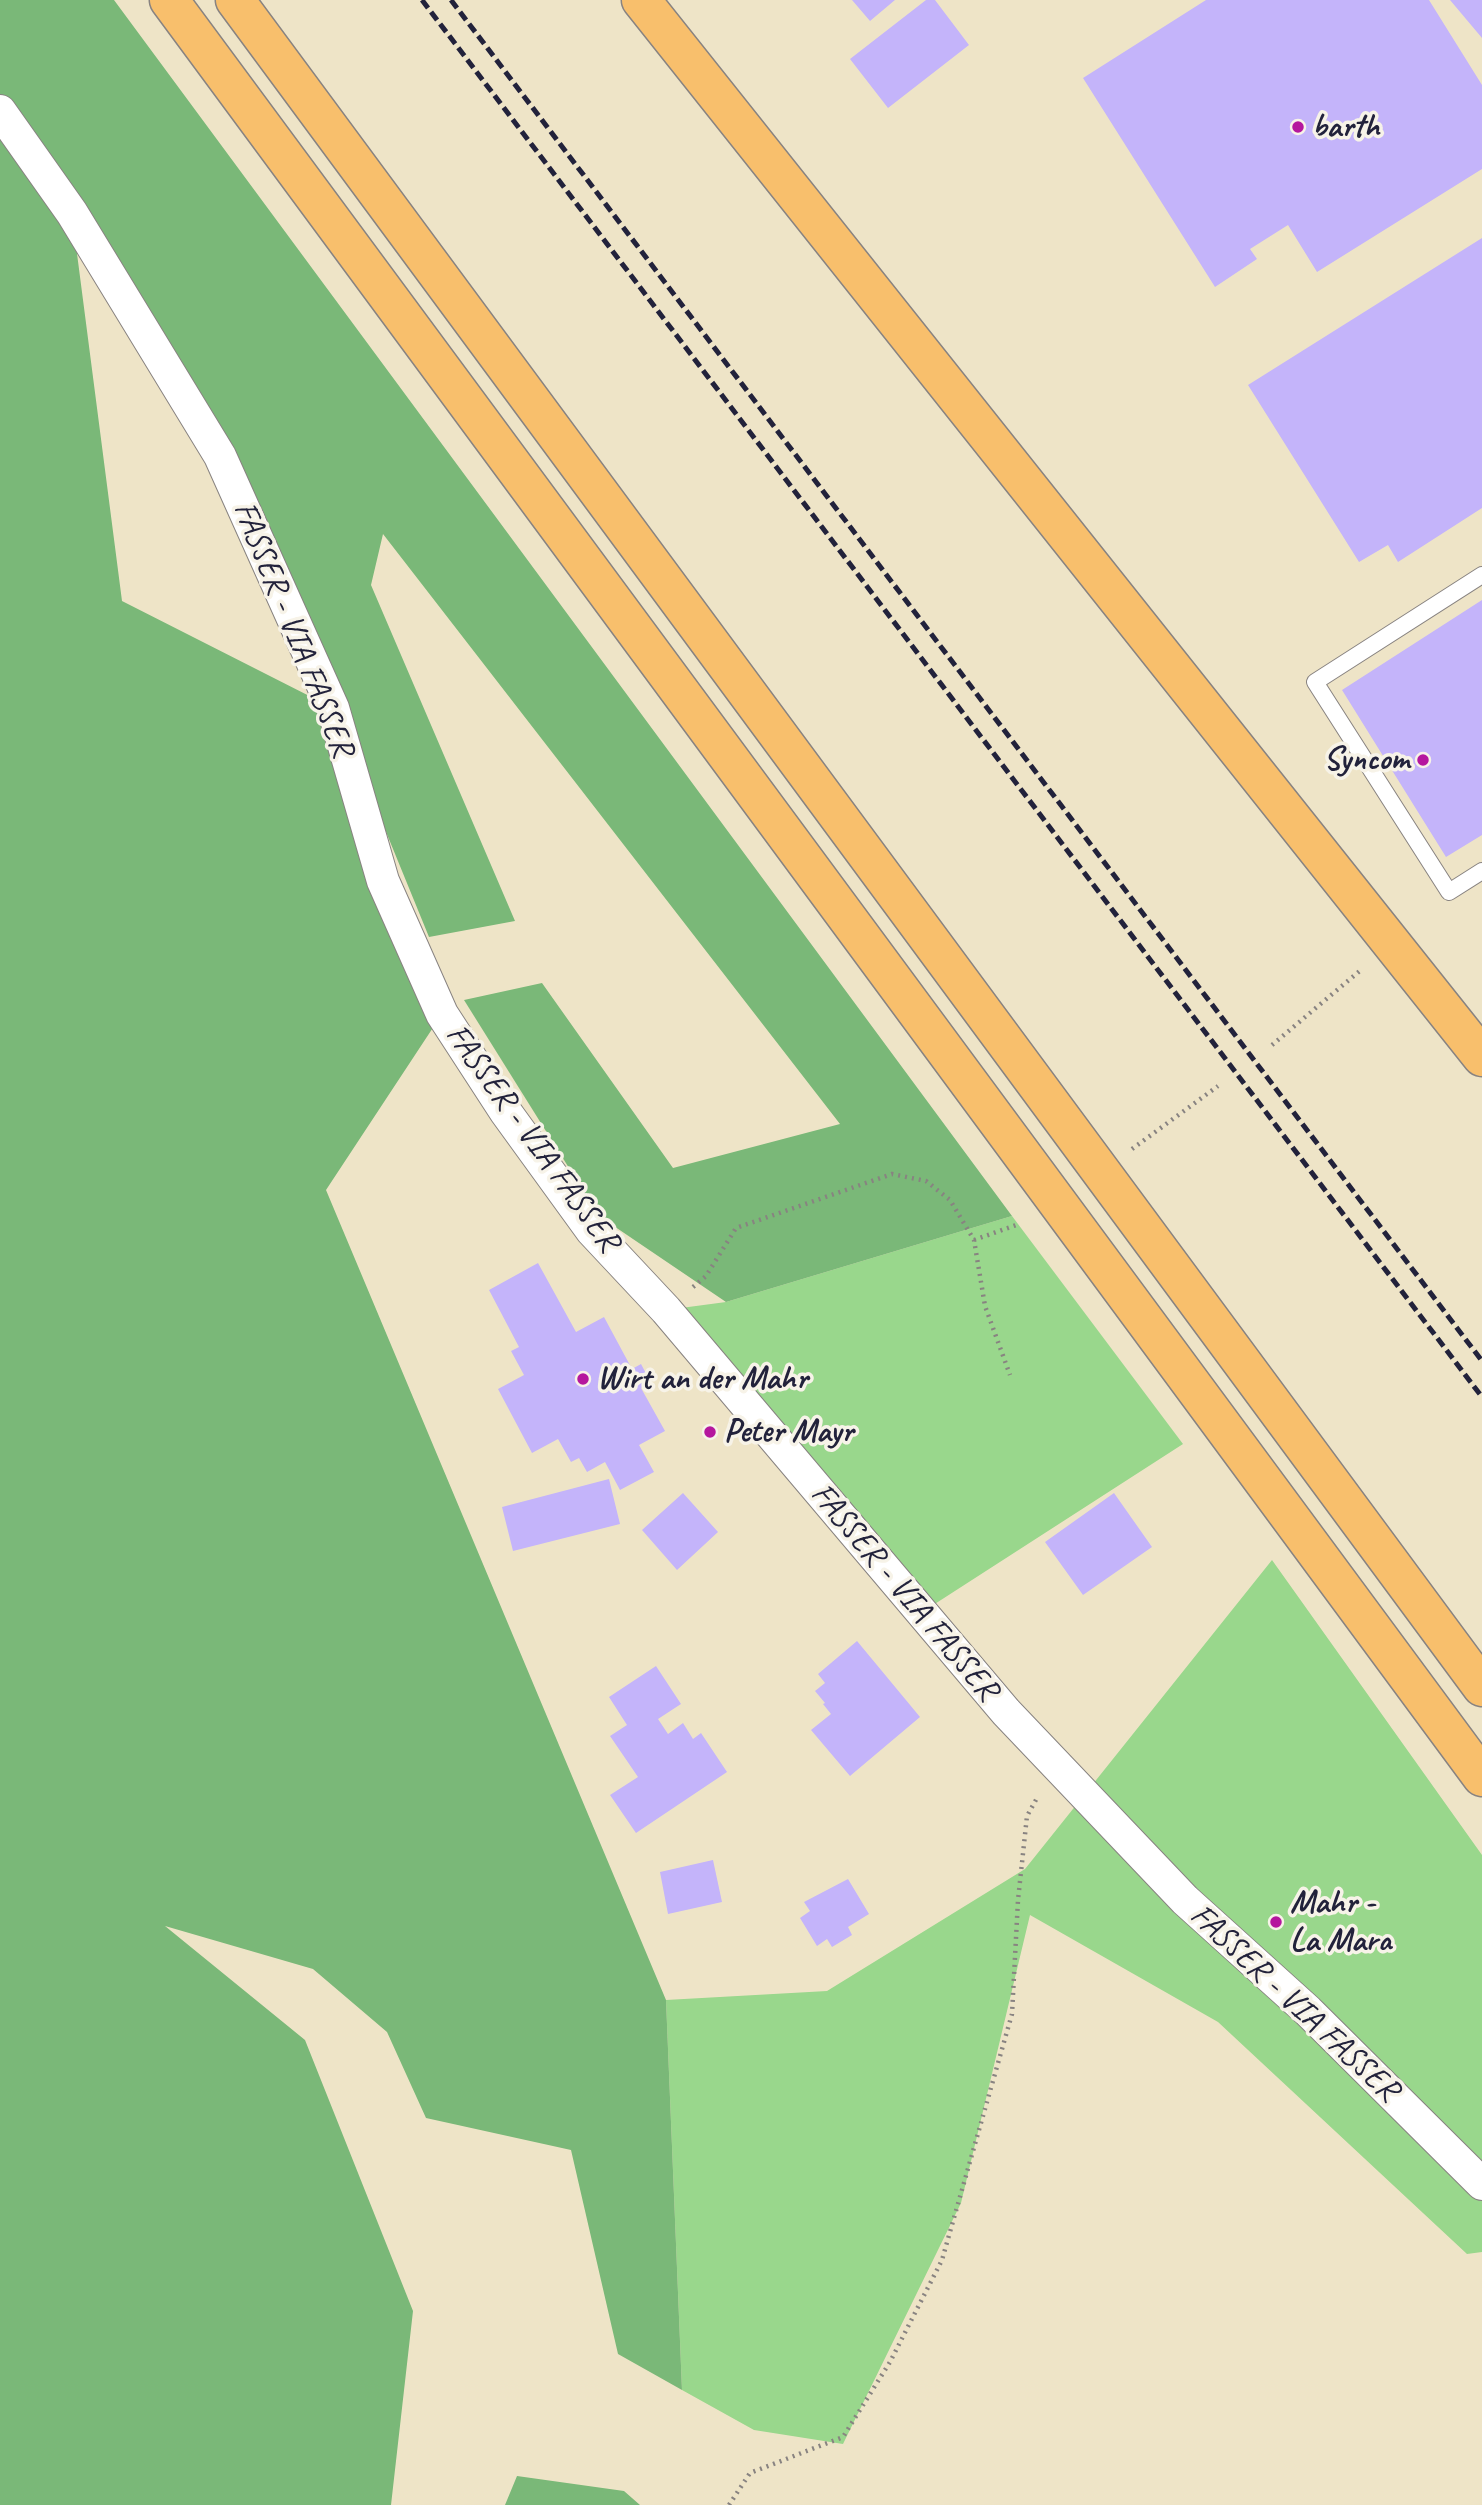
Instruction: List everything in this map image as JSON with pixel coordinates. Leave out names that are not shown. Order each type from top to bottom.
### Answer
[{"type":"main road","points":[[169,0],[1482,1777]]},
{"type":"main road","points":[[235,0],[1482,1687]]},
{"type":"main road","points":[[641,0],[1482,1057]]},
{"type":"street","name":"FASSER - VIA FASSER","points":[[0,111],[72,213],[220,456],[333,708],[383,881],[442,1014],[505,1111],[592,1231],[666,1310],[1006,1712],[1056,1767],[1185,1900],[1308,2011],[1482,2184]]},
{"type":"lane","points":[[1482,575],[1315,682],[1449,892],[1482,871]]},
{"type":"path","points":[[1272,1045],[1392,944]]},
{"type":"path","points":[[1128,1152],[1218,1086]]},
{"type":"path","points":[[666,1310],[706,1276],[736,1228],[892,1174],[926,1181],[934,1187],[950,1200],[974,1240],[985,1306],[1010,1375]]},
{"type":"path","points":[[974,1240],[1019,1224]]},
{"type":"path","points":[[729,2505],[750,2473],[843,2437],[890,2362],[942,2260],[1012,2014],[1018,1900],[1027,1816],[1056,1767]]},
{"type":"green space","points":[[0,0],[114,0],[1012,1216],[726,1302],[599,1216],[464,1000],[542,983],[673,1168],[840,1124],[383,534],[371,585],[515,921],[429,937],[335,707],[220,456],[72,215],[122,601],[333,708],[442,1014],[326,1190],[666,2000],[682,2390],[618,2354],[571,2150],[426,2118],[387,2032],[313,1969],[165,1926],[305,2040],[413,2311],[391,2505],[0,2505]]},
{"type":"green space","points":[[1012,1216],[1183,1444],[927,1609],[666,1310],[726,1302]]},
{"type":"green space","points":[[1272,1560],[1482,1855],[1482,2252],[1467,2254],[1218,2022],[1030,1915],[961,2203],[843,2444],[754,2430],[682,2390],[666,2000],[827,1991],[1025,1869]]},
{"type":"green space","points":[[517,2476],[624,2491],[640,2505],[505,2505]]},
{"type":"building","points":[[852,0],[895,0],[870,21]]},
{"type":"building","points":[[926,0],[935,0],[969,45],[888,108],[850,59]]},
{"type":"building","name":"barth","points":[[1206,0],[1429,0],[1482,85],[1482,169],[1317,272],[1288,225],[1250,249],[1257,259],[1215,287],[1083,78]]},
{"type":"building","points":[[1450,0],[1482,0],[1482,38]]},
{"type":"building","points":[[1482,238],[1482,508],[1398,562],[1388,545],[1359,562],[1248,385]]},
{"type":"building","name":"Syncom","points":[[1482,600],[1482,835],[1446,857],[1342,690]]},
{"type":"building","name":"Wirt an der Mahr","points":[[538,1263],[576,1332],[604,1317],[632,1369],[641,1364],[651,1383],[641,1388],[665,1431],[639,1445],[654,1472],[620,1490],[605,1462],[587,1472],[579,1458],[571,1462],[558,1439],[532,1453],[498,1389],[524,1375],[511,1351],[519,1347],[489,1290]]},
{"type":"building","points":[[609,1479],[620,1524],[513,1551],[502,1507]]},
{"type":"building","points":[[683,1493],[718,1532],[677,1570],[642,1530]]},
{"type":"building","points":[[1114,1493],[1152,1547],[1083,1595],[1045,1542]]},
{"type":"building","points":[[857,1641],[920,1717],[850,1776],[811,1730],[831,1714],[815,1691],[825,1683],[818,1674]]},
{"type":"building","points":[[656,1666],[681,1704],[658,1719],[668,1734],[683,1723],[693,1739],[701,1733],[727,1772],[636,1833],[610,1795],[638,1777],[610,1736],[627,1725],[609,1697]]},
{"type":"building","points":[[713,1860],[722,1902],[668,1914],[660,1872]]},
{"type":"building","points":[[848,1879],[869,1914],[848,1927],[852,1935],[832,1947],[827,1939],[817,1946],[800,1918],[810,1911],[804,1902]]},
{"type":"railway","points":[[422,0],[1482,1397]]},
{"type":"railway","points":[[451,0],[1482,1361]]},
{"type":"place","name":"barth","points":[[1298,127]]},
{"type":"place","name":"Syncom","points":[[1423,760]]},
{"type":"place","name":"Wirt an der Mahr","points":[[583,1379]]},
{"type":"place","name":"Peter Mayr","points":[[710,1432]]},
{"type":"place","name":"Mahr - La Mara","points":[[1276,1922]]}]
